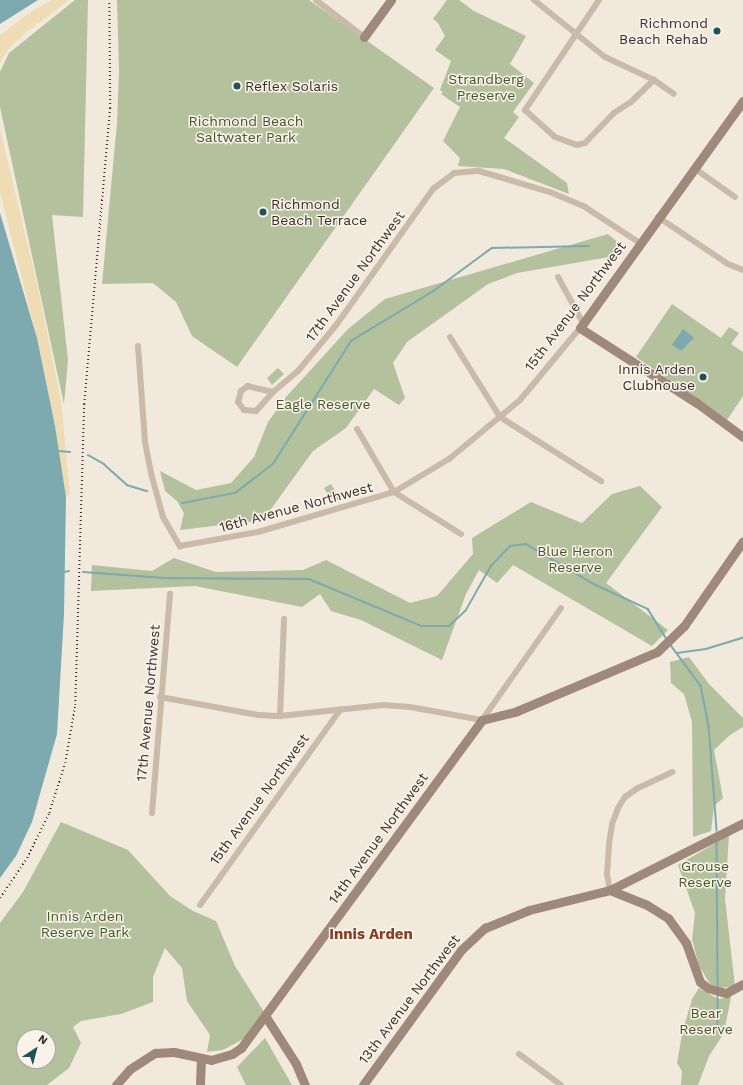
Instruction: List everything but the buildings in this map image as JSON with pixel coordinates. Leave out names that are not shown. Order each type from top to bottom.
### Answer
[{"type":"street","points":[[316,0],[364,37],[391,0]]},
{"type":"street","points":[[534,0],[576,32],[605,57],[654,80],[674,94]]},
{"type":"street","points":[[599,0],[524,110],[562,142],[577,144],[585,143],[614,113],[631,102],[654,80]]},
{"type":"street","name":"15th Avenue Northwest","points":[[394,492],[449,459],[500,417],[542,376],[581,325],[743,101]]},
{"type":"street","points":[[694,168],[735,197]]},
{"type":"street","name":"17th Avenue Northwest","points":[[273,392],[248,386],[240,391],[238,402],[244,410],[256,411],[273,392],[298,371],[322,342],[433,189],[454,173],[480,171],[550,192],[585,207],[640,243]]},
{"type":"street","points":[[658,217],[728,264],[743,270]]},
{"type":"street","points":[[558,277],[581,325],[697,403],[743,437]]},
{"type":"street","points":[[450,337],[500,417],[600,481]]},
{"type":"street","name":"16th Avenue Northwest","points":[[138,346],[145,442],[151,473],[164,516],[180,546],[258,532],[394,492]]},
{"type":"street","points":[[356,428],[394,492],[461,534]]},
{"type":"street","points":[[160,697],[258,715],[280,716],[341,709],[396,706],[482,720],[516,710],[657,652],[684,626],[743,541]]},
{"type":"street","name":"17th Avenue Northwest","points":[[152,813],[160,697],[170,594]]},
{"type":"street","name":"14th Avenue Northwest","points":[[201,1059],[211,1060],[232,1054],[241,1048],[266,1017],[482,720],[561,608]]},
{"type":"street","points":[[280,716],[284,619]]},
{"type":"street","name":"15th Avenue Northwest","points":[[200,905],[341,709]]},
{"type":"street","points":[[672,772],[638,788],[625,797],[618,808],[612,824],[609,844],[607,874],[610,890],[647,904],[668,918],[686,943],[700,982],[718,992],[726,992],[743,984]]},
{"type":"street","name":"13th Avenue Northwest","points":[[363,1085],[461,950],[476,935],[511,916],[610,890],[743,823]]},
{"type":"street","points":[[266,1017],[292,1058],[305,1085]]},
{"type":"street","points":[[116,1085],[130,1069],[155,1053],[174,1052],[201,1059],[200,1085]]},
{"type":"street","points":[[519,1054],[561,1085]]},
{"type":"green space","points":[[75,0],[88,0],[83,217],[52,215],[68,360],[64,404],[0,107],[0,72],[9,53]]},
{"type":"green space","name":"Richmond Beach Saltwater Park","points":[[117,0],[309,0],[434,88],[237,367],[192,336],[176,302],[153,283],[102,284],[117,123],[119,71]]},
{"type":"green space","name":"Strandberg Preserve","points":[[447,0],[459,0],[474,11],[526,36],[510,64],[534,83],[513,112],[519,117],[504,138],[567,183],[569,194],[504,169],[458,166],[460,158],[443,141],[460,107],[441,94],[443,92],[440,90],[451,61],[435,50],[445,36],[438,23],[433,19]]},
{"type":"green space","name":"Eagle Reserve","points":[[608,234],[621,245],[615,256],[517,273],[488,284],[407,342],[393,363],[405,398],[399,405],[374,389],[346,428],[313,451],[271,509],[257,521],[180,530],[184,513],[177,501],[165,491],[160,471],[196,490],[231,483],[254,457],[268,422],[286,397],[348,329],[385,299]]},
{"type":"green space","name":"Innis Arden Clubhouse","points":[[672,304],[721,338],[729,327],[739,333],[731,344],[743,352],[743,396],[727,420],[636,357]]},
{"type":"green space","points":[[278,368],[284,374],[272,385],[267,378]]},
{"type":"green space","points":[[331,484],[340,499],[333,503],[324,488]]},
{"type":"green space","name":"Blue Heron Reserve","points":[[640,486],[662,507],[606,583],[668,630],[652,646],[513,565],[497,583],[479,570],[466,594],[442,660],[361,620],[331,611],[320,594],[302,607],[195,586],[91,591],[92,565],[152,571],[174,558],[216,572],[303,570],[326,560],[410,603],[437,596],[473,554],[472,538],[531,502],[582,523],[612,494]]},
{"type":"green space","points":[[689,657],[709,684],[743,718],[743,727],[730,735],[714,750],[723,798],[714,806],[711,831],[693,837],[692,722],[684,694],[671,683],[670,662]]},
{"type":"green space","name":"Innis Arden Reserve Park","points":[[61,822],[128,850],[170,896],[193,911],[216,921],[235,966],[264,1012],[245,1038],[223,1050],[207,1052],[210,1035],[187,1001],[182,968],[165,948],[153,977],[153,1002],[121,1014],[81,1021],[73,1027],[81,1043],[69,1068],[47,1085],[0,1085],[0,923],[23,892]]},
{"type":"green space","name":"Grouse Reserve","points":[[729,835],[725,899],[735,986],[722,988],[710,984],[699,966],[692,939],[695,913],[678,865]]},
{"type":"green space","name":"Bear Reserve","points":[[699,988],[718,999],[731,997],[724,1033],[709,1056],[698,1085],[681,1085],[682,1071],[677,1063],[682,1034],[692,999]]},
{"type":"green space","points":[[265,1038],[292,1085],[246,1085],[237,1067]]},
{"type":"sand","points":[[52,0],[69,0],[23,35],[9,48],[0,63],[0,35],[32,11]]},
{"type":"sand","points":[[0,129],[38,288],[61,401],[70,493],[66,497],[55,426],[37,338],[0,192]]},
{"type":"water","points":[[0,0],[38,0],[0,24]]},
{"type":"water","points":[[0,213],[37,338],[55,426],[66,497],[64,614],[57,734],[32,822],[16,856],[0,878]]},
{"type":"water","points":[[683,329],[694,338],[681,351],[672,345]]},
{"type":"waterway","points":[[182,503],[235,493],[273,464],[351,341],[432,292],[492,248],[589,246]]},
{"type":"waterway","points":[[59,451],[70,452]]},
{"type":"waterway","points":[[88,455],[104,464],[127,485],[147,491]]},
{"type":"waterway","points":[[83,572],[165,578],[309,579],[422,626],[449,626],[466,610],[491,566],[510,546],[526,544],[594,584],[648,609],[666,638]]},
{"type":"waterway","points":[[65,572],[69,571]]},
{"type":"waterway","points":[[677,653],[706,649],[743,638]]},
{"type":"waterway","points":[[670,644],[701,686],[709,726],[717,831]]},
{"type":"waterway","points":[[717,839],[718,987]]},
{"type":"waterway","points":[[718,995],[718,1029]]},
{"type":"railway","points":[[0,898],[27,858],[49,813],[65,763],[75,705],[84,404],[110,108],[109,0]]},
{"type":"place","name":"Richmond Beach Rehab","points":[[717,31]]},
{"type":"place","name":"Reflex Solaris","points":[[237,86]]},
{"type":"place","name":"Richmond Beach Terrace","points":[[263,212]]},
{"type":"place","name":"Innis Arden Clubhouse","points":[[703,377]]},
{"type":"district","name":"Innis Arden","points":[[371,935]]}]
